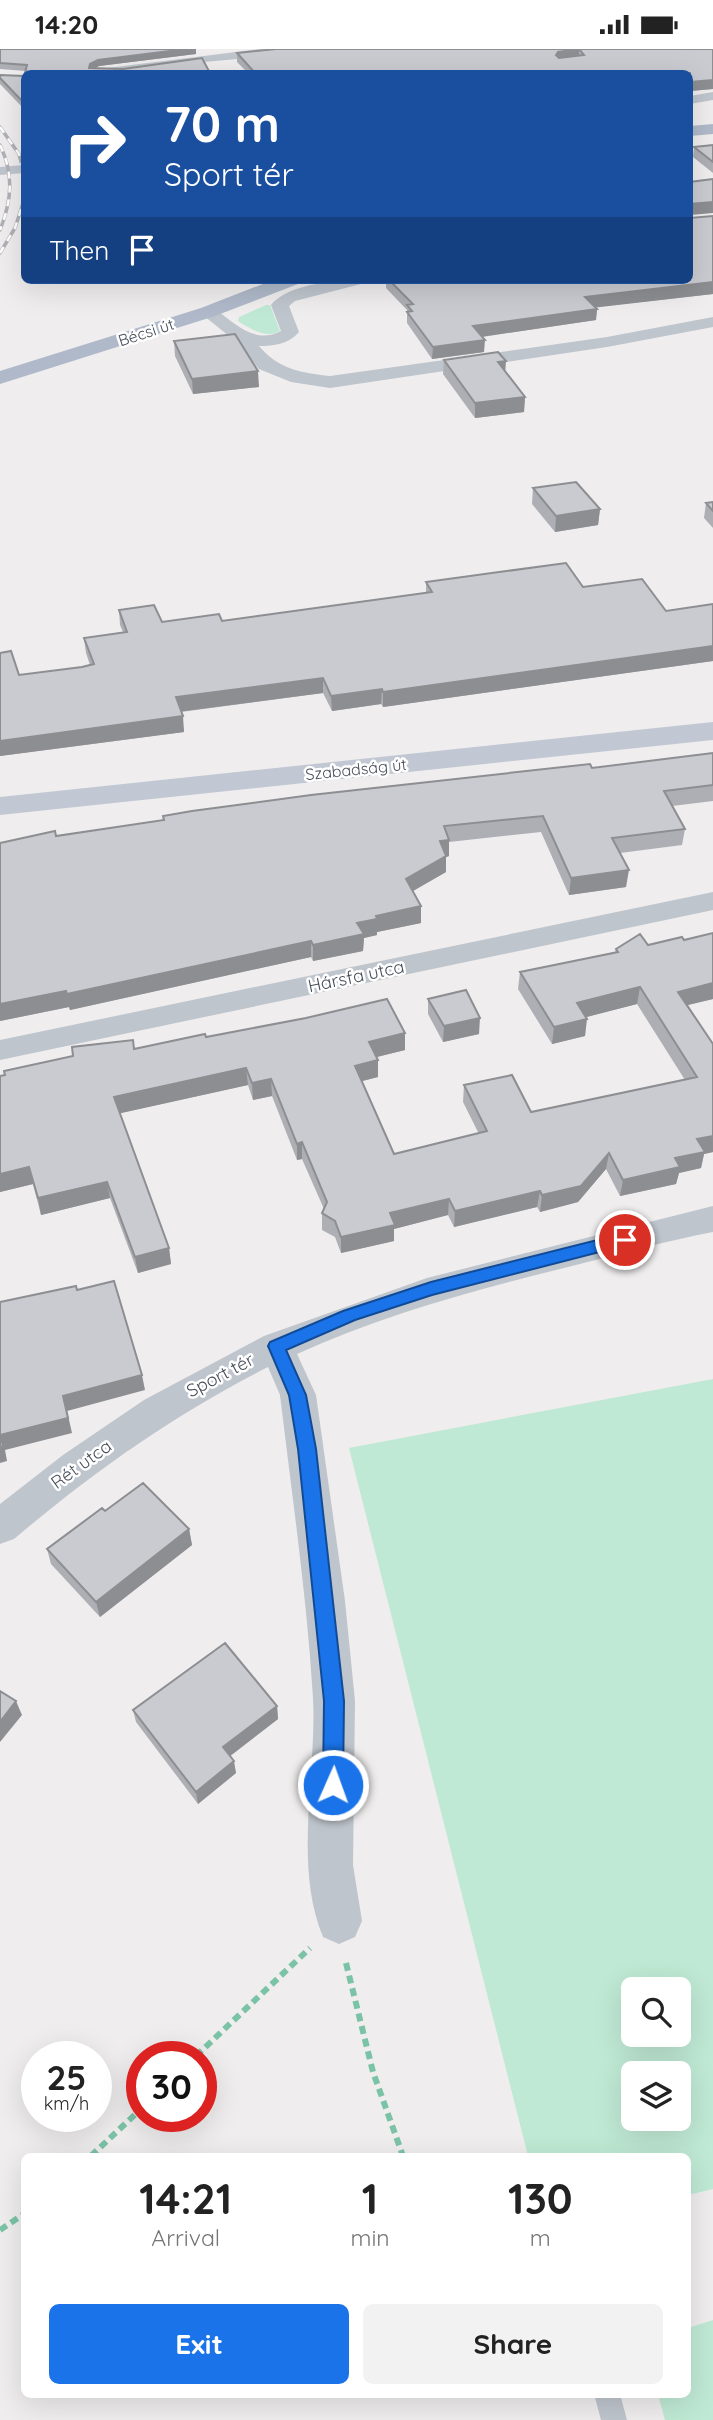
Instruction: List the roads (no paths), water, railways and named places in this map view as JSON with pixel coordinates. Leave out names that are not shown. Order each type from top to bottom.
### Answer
[{"type":"main road","points":[[693,131],[713,129]]},
{"type":"main road","name":"Bécsi út","points":[[0,378],[208,312],[281,284]]},
{"type":"main road","name":"Szabadság út","points":[[0,806],[713,731]]},
{"type":"street","points":[[120,70],[204,58],[301,49]]},
{"type":"street","points":[[693,100],[713,96]]},
{"type":"street","points":[[0,171],[21,169]]},
{"type":"street","points":[[245,340],[273,339],[287,335],[290,332],[280,305],[289,297],[339,284]]},
{"type":"street","points":[[208,312],[245,340],[265,366],[297,378],[330,382],[607,342],[713,321]]},
{"type":"street","name":"Hársfa utca","points":[[0,1050],[713,901]]},
{"type":"street","name":"Sport tér","points":[[165,1406],[276,1346],[349,1315],[431,1288],[713,1219]]},
{"type":"street","name":"Sport tér","points":[[276,1346],[298,1395],[307,1449],[324,1601],[334,1701],[331,1865],[339,1921]]},
{"type":"street","name":"Rét utca","points":[[0,1527],[46,1489],[165,1406]]},
{"type":"lane","points":[[608,2398],[614,2420]]},
{"type":"railway","points":[[0,127],[19,154],[21,162]]},
{"type":"railway","points":[[0,145],[8,166],[10,187],[0,230]]},
{"type":"railway","points":[[0,253],[15,228],[21,209]]}]
